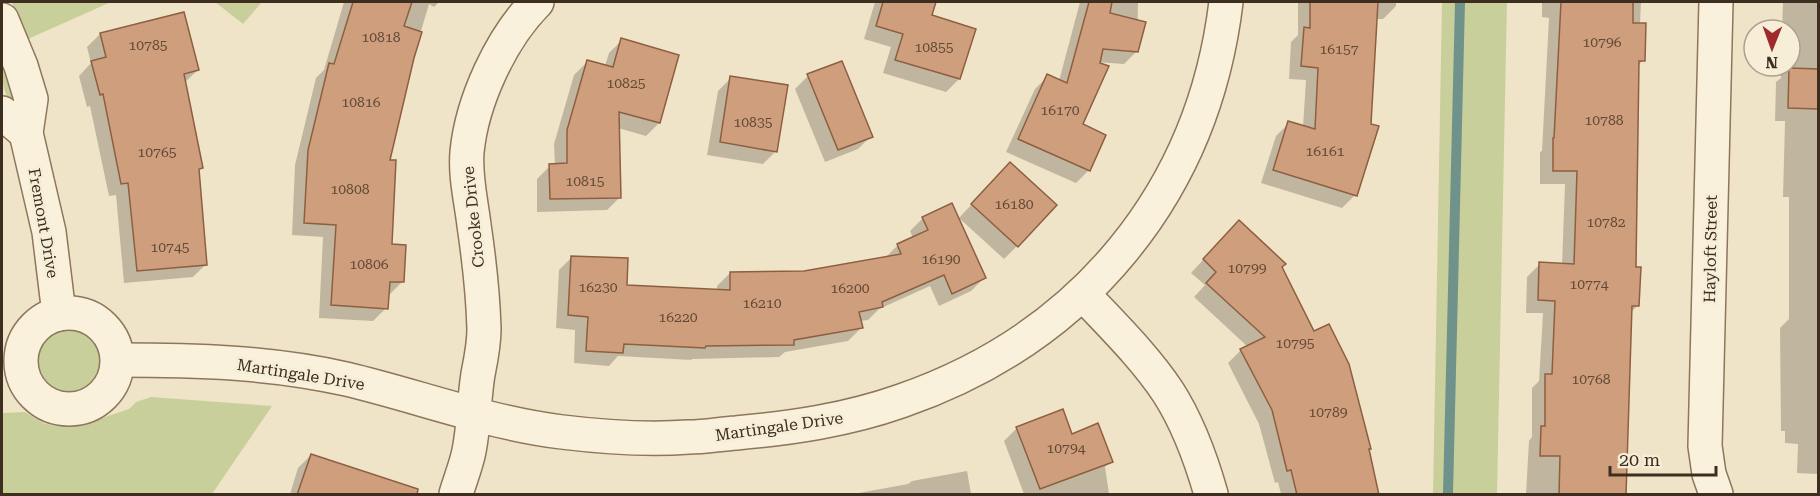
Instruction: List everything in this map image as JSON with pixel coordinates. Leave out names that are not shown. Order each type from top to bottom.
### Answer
[{"type":"street","name":"Crooke Drive","points":[[456,495],[469,452],[484,332],[474,224],[468,188],[467,153],[472,123],[483,89],[509,37],[526,12],[537,2]]},
{"type":"street","name":"Martingale Drive","points":[[118,360],[229,362],[276,367],[343,379],[473,414],[561,432],[638,437],[689,438],[779,429],[823,422],[899,402],[959,378],[1025,340],[1083,294],[1116,258],[1138,231],[1177,170],[1197,122],[1215,64],[1226,2]]},
{"type":"street","name":"Hayloft Street","points":[[1716,2],[1706,446],[1709,474],[1716,495]]},
{"type":"street","name":"Fremont Drive","points":[[2,20],[32,99],[14,123],[49,232],[58,314]]},
{"type":"street","points":[[1083,294],[1147,364],[1168,392],[1202,462],[1210,495]]},
{"type":"street","points":[[73,313],[100,323],[110,334],[116,346],[118,360],[116,375],[110,388],[100,399],[87,407],[73,410],[58,409],[45,403],[33,394],[25,381],[11,368],[21,355],[30,333],[38,324],[58,314],[73,313]]},
{"type":"green space","points":[[12,2],[111,2],[28,39],[15,14]]},
{"type":"green space","points":[[215,2],[262,2],[243,24]]},
{"type":"green space","points":[[1442,2],[1507,2],[1497,494],[1433,494]]},
{"type":"green space","points":[[2,53],[18,94],[13,103],[4,87]]},
{"type":"green space","points":[[69,328],[82,331],[94,338],[101,350],[104,363],[101,376],[94,388],[82,395],[69,398],[56,395],[44,388],[37,376],[34,363],[37,350],[44,338],[56,331]]},
{"type":"green space","points":[[151,397],[272,406],[212,494],[2,494],[2,413],[25,412],[43,423],[75,427],[129,409],[136,402]]},
{"type":"building","points":[[353,2],[412,2],[404,26],[422,32],[390,160],[396,160],[392,244],[406,245],[404,282],[390,282],[388,309],[331,305],[336,225],[304,223],[308,150],[329,63],[334,64]]},
{"type":"building","points":[[883,2],[936,2],[932,15],[976,29],[960,79],[895,60],[903,34],[876,26]]},
{"type":"building","points":[[1089,2],[1112,2],[1110,13],[1146,22],[1138,52],[1103,49],[1100,63],[1109,66],[1083,124],[1106,135],[1090,171],[1018,139],[1047,74],[1067,83]]},
{"type":"building","points":[[1310,2],[1378,2],[1371,124],[1379,126],[1357,196],[1273,170],[1288,121],[1315,129],[1318,68],[1301,66],[1304,27],[1310,28]]},
{"type":"building","points":[[1561,2],[1633,2],[1633,23],[1646,23],[1645,61],[1639,61],[1636,267],[1641,267],[1639,306],[1632,306],[1626,495],[1559,495],[1560,456],[1540,456],[1541,426],[1545,426],[1545,374],[1552,374],[1555,301],[1538,300],[1539,262],[1574,264],[1577,171],[1553,171]]},
{"type":"building","points":[[184,12],[199,70],[184,74],[203,168],[199,169],[207,265],[137,271],[128,183],[121,184],[103,94],[100,95],[91,61],[106,57],[100,33]]},
{"type":"building","points":[[621,38],[679,55],[660,123],[619,112],[621,198],[550,199],[549,164],[567,163],[567,130],[587,60],[613,67]]},
{"type":"building","points":[[842,61],[873,137],[838,150],[807,74]]},
{"type":"building","points":[[1802,68],[1818,69],[1818,109],[1788,108],[1789,78],[1802,78]]},
{"type":"building","points":[[730,76],[788,85],[777,152],[720,142]]},
{"type":"building","points":[[1010,162],[1057,205],[1018,247],[971,204]]},
{"type":"building","points":[[952,203],[986,278],[952,294],[944,275],[882,302],[883,307],[859,312],[863,328],[794,340],[794,345],[706,346],[705,348],[624,344],[623,353],[586,351],[588,317],[568,315],[571,256],[628,258],[627,285],[730,290],[730,272],[804,271],[901,254],[897,244],[928,230],[922,217]]},
{"type":"building","points":[[1239,220],[1286,264],[1282,267],[1314,331],[1329,324],[1349,364],[1371,449],[1369,449],[1379,495],[1297,495],[1291,470],[1287,471],[1272,410],[1240,349],[1265,337],[1206,283],[1216,272],[1203,259]]},
{"type":"building","points":[[1063,409],[1072,434],[1098,423],[1113,462],[1040,489],[1016,427]]},
{"type":"building","points":[[311,454],[418,489],[417,495],[297,495]]},
{"type":"waterway","points":[[1448,494],[1460,2]]}]
